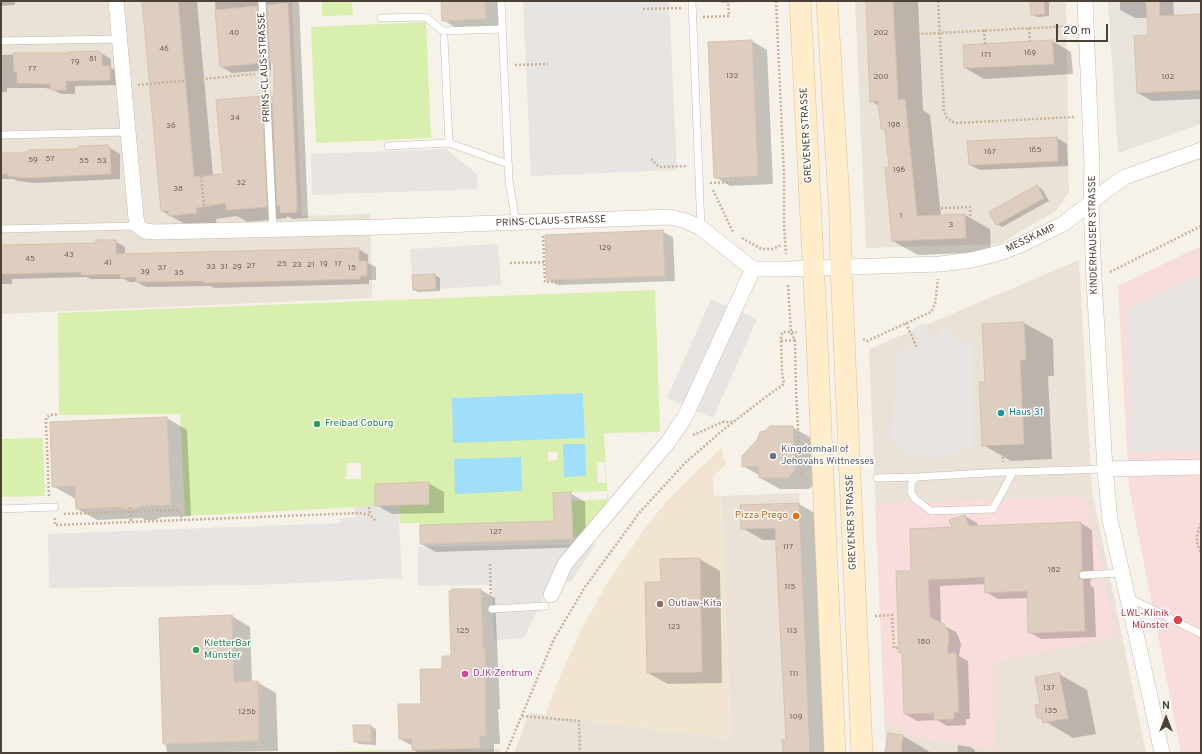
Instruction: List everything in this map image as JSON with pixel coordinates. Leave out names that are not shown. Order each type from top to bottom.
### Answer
[{"type":"main road","name":"GREVENER STRASSE","points":[[800,1],[814,268],[835,753]]},
{"type":"main road","name":"GREVENER STRASSE","points":[[826,1],[840,219],[862,753]]},
{"type":"street","points":[[116,1],[136,218],[138,226]]},
{"type":"street","name":"KINDERHAUSER STRASSE","points":[[1085,1],[1092,165],[1091,202],[1094,280],[1105,469],[1110,520],[1162,753]]},
{"type":"street","name":"MESSKAMP","points":[[841,268],[940,264],[972,260],[999,253],[1033,239],[1062,224],[1125,177],[1201,150]]},
{"type":"street","name":"PRINS-CLAUS-STRASSE","points":[[138,226],[145,231],[155,232],[516,223],[670,217],[686,221],[701,228],[753,268]]},
{"type":"street","points":[[548,601],[565,564],[669,441],[685,418],[753,268],[841,268]]},
{"type":"street","points":[[1105,469],[1201,467]]},
{"type":"lane","name":"PRINS-CLAUS-STRASSE","points":[[262,1],[273,230]]},
{"type":"lane","points":[[501,1],[509,186],[516,223]]},
{"type":"lane","points":[[692,4],[701,228]]},
{"type":"lane","points":[[381,18],[390,21],[426,16],[443,31],[502,29]]},
{"type":"lane","points":[[444,38],[449,142]]},
{"type":"lane","points":[[1,41],[119,39]]},
{"type":"lane","points":[[1,135],[128,132]]},
{"type":"lane","points":[[388,146],[412,142],[449,142],[508,164]]},
{"type":"lane","name":"PRINS-CLAUS-STRASSE","points":[[1,230],[138,226]]},
{"type":"lane","points":[[877,478],[1105,469]]},
{"type":"lane","points":[[917,477],[913,480],[911,485],[911,492],[916,499],[931,511],[994,509],[1013,472]]},
{"type":"lane","points":[[1,509],[55,511]]},
{"type":"lane","points":[[1083,574],[1122,573]]},
{"type":"lane","points":[[1127,597],[1201,634]]},
{"type":"lane","points":[[492,609],[548,601]]},
{"type":"path","points":[[185,1],[206,231]]},
{"type":"path","points":[[643,9],[692,4],[702,7],[703,17],[729,16],[728,1]]},
{"type":"path","points":[[776,1],[789,332],[795,340],[796,385]]},
{"type":"path","points":[[899,1],[904,90],[911,98],[922,209],[970,207],[972,260]]},
{"type":"path","points":[[938,1],[944,111],[946,118],[953,122],[1090,116]]},
{"type":"path","points":[[900,34],[1086,25]]},
{"type":"path","points":[[1029,28],[1030,41]]},
{"type":"path","points":[[984,30],[985,44]]},
{"type":"path","points":[[504,66],[548,64]]},
{"type":"path","points":[[124,86],[266,73]]},
{"type":"path","points":[[651,159],[659,167],[709,165],[710,183],[735,233]]},
{"type":"path","points":[[700,183],[736,182],[736,177]]},
{"type":"path","points":[[542,222],[545,282],[566,280]]},
{"type":"path","points":[[1094,280],[1201,226]]},
{"type":"path","points":[[741,237],[762,249],[772,249],[782,245]]},
{"type":"path","points":[[510,263],[545,262]]},
{"type":"path","points":[[867,340],[932,312],[935,304],[940,264]]},
{"type":"path","points":[[906,323],[917,348]]},
{"type":"path","points":[[506,753],[554,639],[574,604],[640,512],[662,486],[686,462],[734,422],[784,384],[780,336],[783,332],[789,332]]},
{"type":"path","points":[[59,414],[50,415],[46,418],[49,495],[55,511],[55,526],[360,513],[370,515],[376,521]]},
{"type":"path","points":[[688,438],[723,422],[734,422]]},
{"type":"path","points":[[130,507],[131,522]]},
{"type":"path","points":[[369,507],[370,515]]},
{"type":"path","points":[[55,511],[130,512],[176,510],[181,514],[182,520]]},
{"type":"path","points":[[1201,523],[1197,536],[1197,542],[1201,554]]},
{"type":"path","points":[[490,564],[491,592]]},
{"type":"path","points":[[871,616],[892,615],[894,648],[899,648]]},
{"type":"path","points":[[522,716],[579,721],[580,753]]},
{"type":"shaded area","points":[[1,1],[292,1],[302,216],[370,214],[372,298],[1,314]]},
{"type":"shaded area","points":[[523,1],[669,1],[677,170],[531,176]]},
{"type":"shaded area","points":[[855,1],[1066,1],[1069,192],[1056,211],[999,244],[866,248]]},
{"type":"shaded area","points":[[1108,1],[1201,1],[1201,124],[1118,153]]},
{"type":"shaded area","points":[[446,149],[477,174],[477,189],[312,195],[311,154]]},
{"type":"shaded area","points":[[498,244],[501,285],[436,289],[435,274],[412,275],[410,249]]},
{"type":"shaded area","name":"LWL-Klinik Münster","points":[[1201,246],[1201,753],[1181,753],[1129,487],[1118,286]]},
{"type":"shaded area","points":[[1079,260],[1092,491],[1146,753],[886,753],[869,349]]},
{"type":"shaded area","points":[[1201,274],[1201,451],[1130,452],[1128,308]]},
{"type":"shaded area","points":[[711,299],[757,319],[713,418],[667,398]]},
{"type":"shaded area","points":[[924,323],[932,338],[940,338],[939,327],[954,326],[954,341],[972,341],[973,446],[936,460],[903,455],[891,436],[897,353],[919,342],[912,329]]},
{"type":"shaded area","name":"Outlaw-Kita","points":[[721,448],[726,464],[713,477],[714,495],[721,496],[731,739],[545,715],[561,674],[583,626],[608,582],[648,524],[668,500]]},
{"type":"shaded area","points":[[799,493],[811,753],[514,753],[529,713],[731,739],[721,496]]},
{"type":"shaded area","points":[[1080,496],[1087,501],[1116,637],[993,662],[995,750],[903,735],[904,728],[885,724],[875,504]]},
{"type":"shaded area","points":[[398,505],[402,578],[256,585],[49,588],[48,534],[340,523],[340,518],[355,517],[354,507]]},
{"type":"shaded area","points":[[596,544],[571,582],[550,585],[524,638],[494,640],[492,585],[418,586],[418,547]]},
{"type":"shaded area","points":[[501,749],[499,753],[378,753],[379,750]]},
{"type":"green space","points":[[322,1],[352,1],[353,15],[322,16]]},
{"type":"green space","points":[[426,22],[431,138],[316,143],[311,27]]},
{"type":"green space","name":"Freibad Coburg","points":[[655,290],[660,432],[604,433],[608,504],[594,523],[573,539],[420,544],[419,523],[400,523],[398,505],[429,504],[429,482],[375,484],[375,506],[388,506],[185,516],[180,414],[59,415],[58,313]],"holes":[[[583,393],[585,438],[453,442],[452,398]],[[548,452],[557,452],[557,460],[548,461]],[[605,462],[606,483],[598,483],[597,463]],[[347,463],[361,463],[361,479],[346,479]],[[607,491],[607,499],[571,501],[572,539],[420,544],[420,525],[554,521],[553,493]]]},
{"type":"green space","points":[[43,438],[45,496],[1,497],[1,439]]},
{"type":"green space","points":[[379,750],[378,753],[309,753]]},
{"type":"water","points":[[583,393],[585,438],[453,443],[452,398]]},
{"type":"water","points":[[563,444],[585,444],[586,476],[564,477]]},
{"type":"water","points":[[521,457],[522,491],[455,494],[454,459]]},
{"type":"building","points":[[142,1],[178,1],[194,177],[223,174],[216,100],[262,96],[267,207],[226,210],[226,203],[196,208],[197,213],[169,216],[168,211],[161,211]]},
{"type":"building","points":[[441,1],[485,1],[486,19],[442,21]]},
{"type":"building","points":[[866,1],[893,1],[898,100],[905,99],[917,216],[965,214],[966,238],[892,241],[885,167],[889,167],[885,129],[881,129],[878,101],[870,102]]},
{"type":"building","points":[[1030,1],[1044,1],[1045,14],[1031,15]]},
{"type":"building","points":[[1146,1],[1159,1],[1160,16],[1201,14],[1201,90],[1137,93],[1134,36],[1148,35]]},
{"type":"building","points":[[288,3],[297,203],[296,212],[280,213],[280,206],[277,206],[272,96],[274,95],[274,62],[270,63],[267,5]]},
{"type":"building","points":[[257,6],[260,63],[220,67],[215,10]]},
{"type":"building","points":[[752,40],[758,176],[714,178],[708,42]]},
{"type":"building","points":[[1052,40],[1054,64],[964,68],[963,45]]},
{"type":"building","points":[[99,51],[99,53],[102,53],[102,66],[110,66],[110,80],[66,81],[66,90],[51,90],[50,84],[17,83],[17,72],[14,72],[13,53],[68,53]]},
{"type":"building","points":[[1057,137],[1058,161],[969,165],[967,141]]},
{"type":"building","points":[[108,145],[108,147],[110,147],[111,174],[24,178],[1,174],[1,153],[24,153],[28,152],[28,150],[75,149],[79,148],[79,146]]},
{"type":"building","points":[[1037,185],[1044,198],[996,225],[989,212]]},
{"type":"building","points":[[663,230],[665,276],[547,280],[545,235]]},
{"type":"building","points":[[96,240],[116,240],[116,254],[359,248],[359,261],[367,261],[367,276],[360,276],[360,279],[204,283],[204,281],[136,282],[136,277],[120,278],[120,274],[81,275],[81,272],[1,274],[1,245],[96,243]]},
{"type":"building","points":[[435,274],[436,289],[413,290],[412,275]]},
{"type":"building","name":"Haus 31","points":[[1024,322],[1026,360],[1020,360],[1024,444],[982,446],[979,382],[985,382],[982,324]]},
{"type":"building","points":[[167,417],[171,505],[141,506],[134,509],[123,509],[123,507],[76,509],[75,486],[52,487],[50,422]]},
{"type":"building","points":[[770,426],[793,426],[795,471],[788,478],[759,478],[758,466],[742,467],[742,456],[757,440],[760,432],[765,431]]},
{"type":"building","points":[[429,482],[429,504],[375,506],[375,484]]},
{"type":"building","points":[[571,492],[573,539],[420,544],[420,525],[554,521],[553,493]]},
{"type":"building","points":[[799,503],[810,753],[783,753],[782,740],[786,739],[775,528],[741,529],[740,505]]},
{"type":"building","points":[[965,515],[969,526],[1081,522],[1082,570],[1078,575],[1079,578],[1083,580],[1085,631],[1028,633],[1027,591],[985,593],[984,577],[928,580],[930,617],[944,624],[948,631],[949,638],[947,653],[956,653],[959,712],[954,712],[954,719],[934,720],[934,713],[904,714],[902,653],[899,653],[896,571],[911,571],[910,529],[952,527],[949,520]]},
{"type":"building","points":[[700,558],[702,672],[647,673],[645,582],[661,582],[660,559]]},
{"type":"building","points":[[452,589],[481,589],[483,648],[485,648],[486,736],[480,736],[480,748],[412,750],[412,739],[399,739],[398,704],[421,704],[420,669],[442,669],[442,656],[451,656],[449,591],[452,591]]},
{"type":"building","name":"KletterBar Münster","points":[[232,615],[234,682],[258,681],[259,741],[163,744],[159,618]]},
{"type":"building","points":[[1059,673],[1068,718],[1043,723],[1042,717],[1037,718],[1035,705],[1040,704],[1035,677]]},
{"type":"building","points":[[353,725],[371,725],[371,742],[354,742]]},
{"type":"building","points":[[888,733],[903,735],[901,753],[885,753]]},
{"type":"place","name":"Haus 31","points":[[1001,413]]},
{"type":"place","name":"Freibad Coburg","points":[[317,424]]},
{"type":"place","name":"Kingdomhall of Jehovahs Wittnesses","points":[[773,456]]},
{"type":"place","name":"Pizza Prego","points":[[796,516]]},
{"type":"place","name":"Outlaw-Kita","points":[[660,604]]},
{"type":"place","name":"LWL-Klinik Münster","points":[[1178,620]]},
{"type":"place","name":"KletterBar Münster","points":[[196,650]]},
{"type":"place","name":"DJK Zentrum","points":[[465,674]]}]
